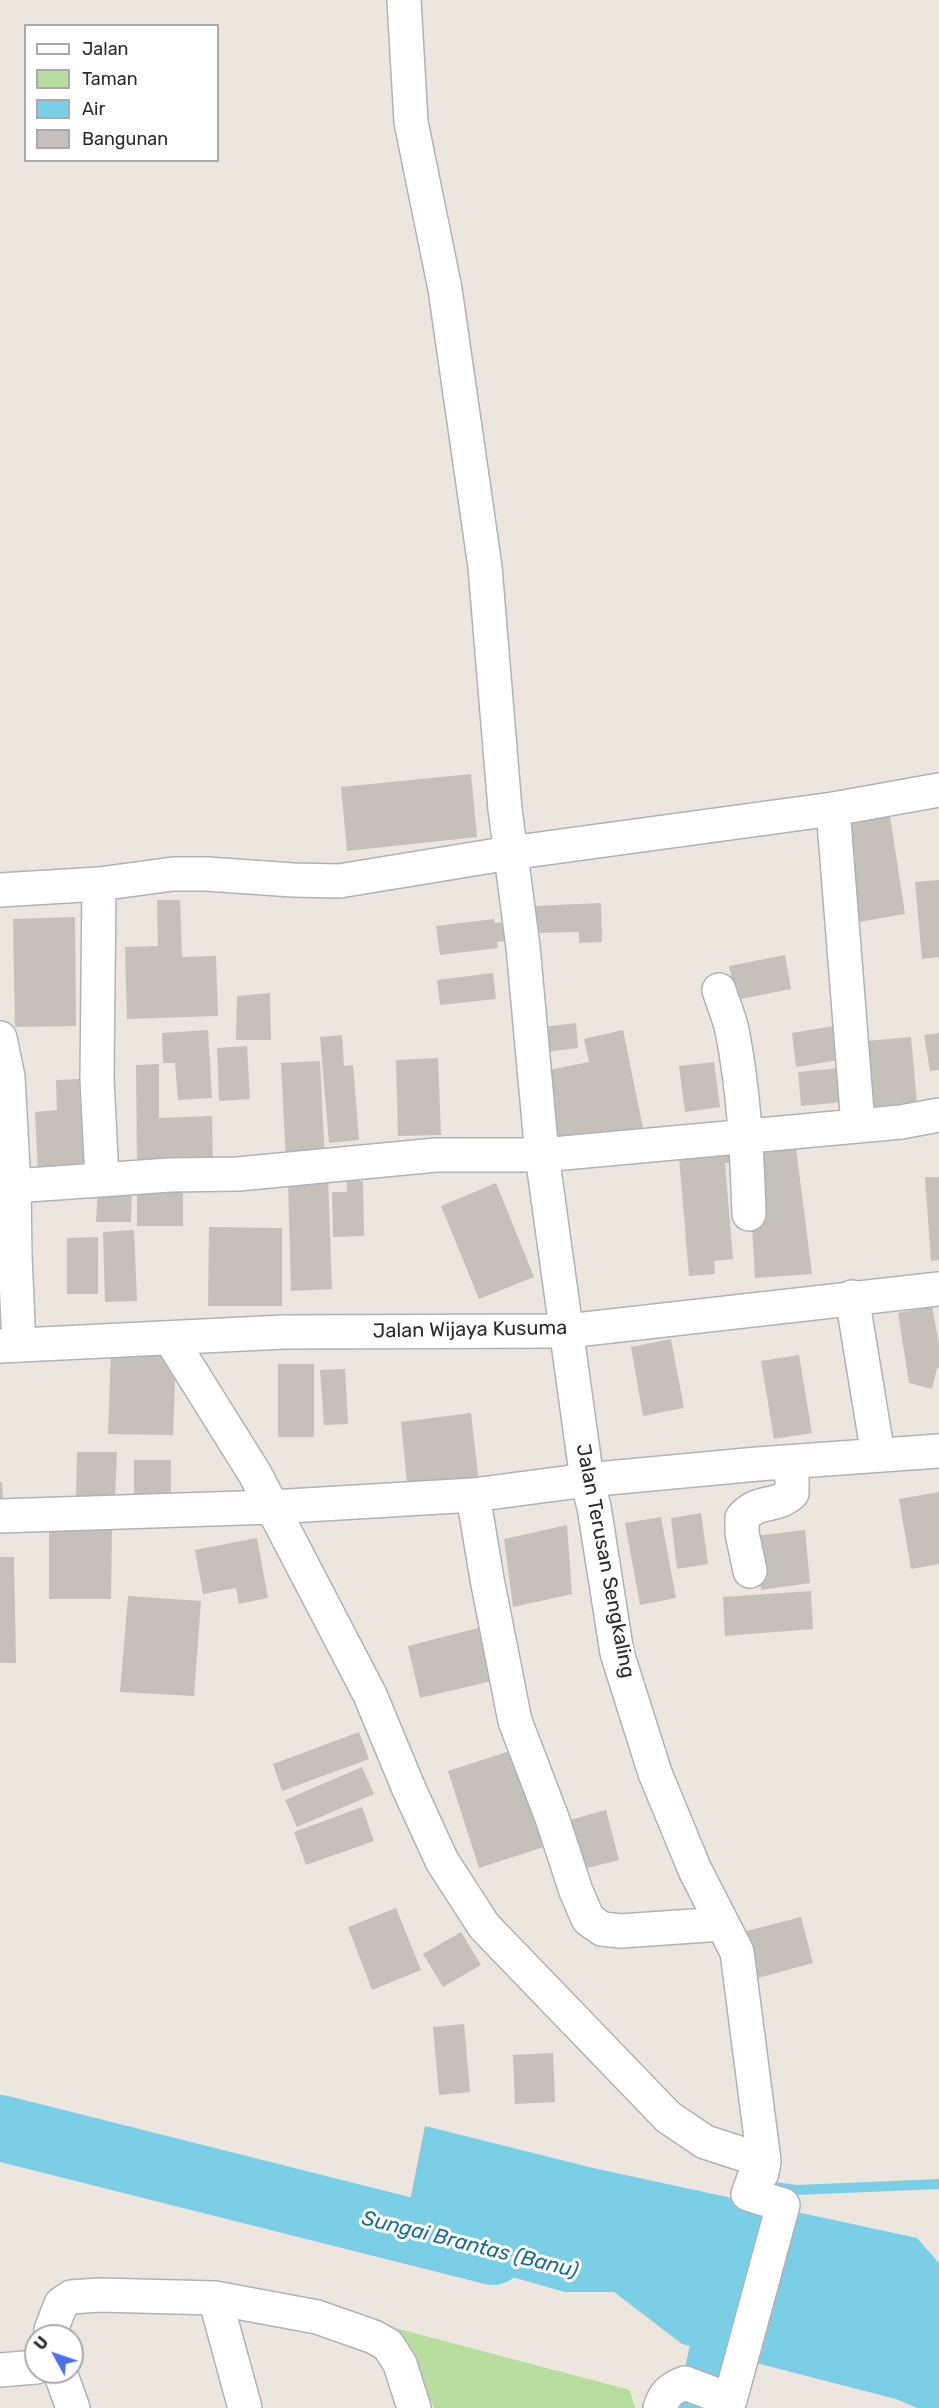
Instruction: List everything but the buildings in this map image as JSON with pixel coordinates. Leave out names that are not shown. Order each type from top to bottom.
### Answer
[{"type":"street","name":"Jalan Terusan Sengkaling","points":[[404,0],[411,122],[445,289],[485,567],[510,854],[523,947],[542,1155],[587,1480],[594,1507],[617,1653],[655,1773],[694,1870],[736,1952],[764,2161]]},
{"type":"street","points":[[0,890],[99,884],[184,874],[339,881],[510,854],[833,809],[939,790]]},
{"type":"street","points":[[833,809],[858,1125]]},
{"type":"street","points":[[99,884],[98,1079],[102,1179]]},
{"type":"street","points":[[719,990],[731,1027],[746,1137],[749,1214]]},
{"type":"street","points":[[0,1038],[8,1077],[14,1186],[15,1256],[10,1345]]},
{"type":"street","points":[[14,1186],[102,1179],[238,1174],[436,1155],[542,1155],[901,1122],[939,1115]]},
{"type":"street","name":"Jalan Wijaya Kusuma","points":[[10,1345],[284,1332],[567,1330],[939,1289]]},
{"type":"street","points":[[852,1298],[878,1455]]},
{"type":"street","points":[[170,1338],[255,1474],[370,1695],[409,1789],[442,1860],[484,1926],[668,2117],[705,2142],[764,2161],[762,2173],[755,2175],[768,2200],[727,2391],[685,2383],[674,2387],[663,2397],[660,2408]]},
{"type":"street","points":[[0,1516],[272,1507],[473,1495],[587,1480],[939,1451]]},
{"type":"street","points":[[750,1570],[742,1533],[742,1518],[756,1506],[784,1500],[792,1493],[792,1463]]},
{"type":"street","points":[[473,1495],[515,1721],[588,1919],[602,1929],[621,1931],[722,1924]]},
{"type":"street","points":[[55,2324],[62,2304],[71,2297],[99,2295],[215,2298],[317,2317],[374,2337],[388,2345],[400,2364],[414,2408]]},
{"type":"street","points":[[215,2298],[245,2408]]},
{"type":"street","points":[[0,2370],[24,2368]]},
{"type":"street","points":[[64,2384],[73,2408]]},
{"type":"green space","points":[[395,2328],[630,2390],[635,2408],[434,2408]]},
{"type":"water","points":[[425,2126],[593,2168],[917,2238],[939,2263],[939,2408],[917,2408],[896,2399],[682,2344],[614,2292],[565,2292],[400,2251]]},
{"type":"waterway","name":"Sungai Brantas (Banu)","points":[[0,2128],[493,2252]]},
{"type":"waterway","points":[[774,2187],[797,2190],[939,2184]]},
{"type":"waterway","points":[[701,2408],[698,2401],[718,2307]]}]
